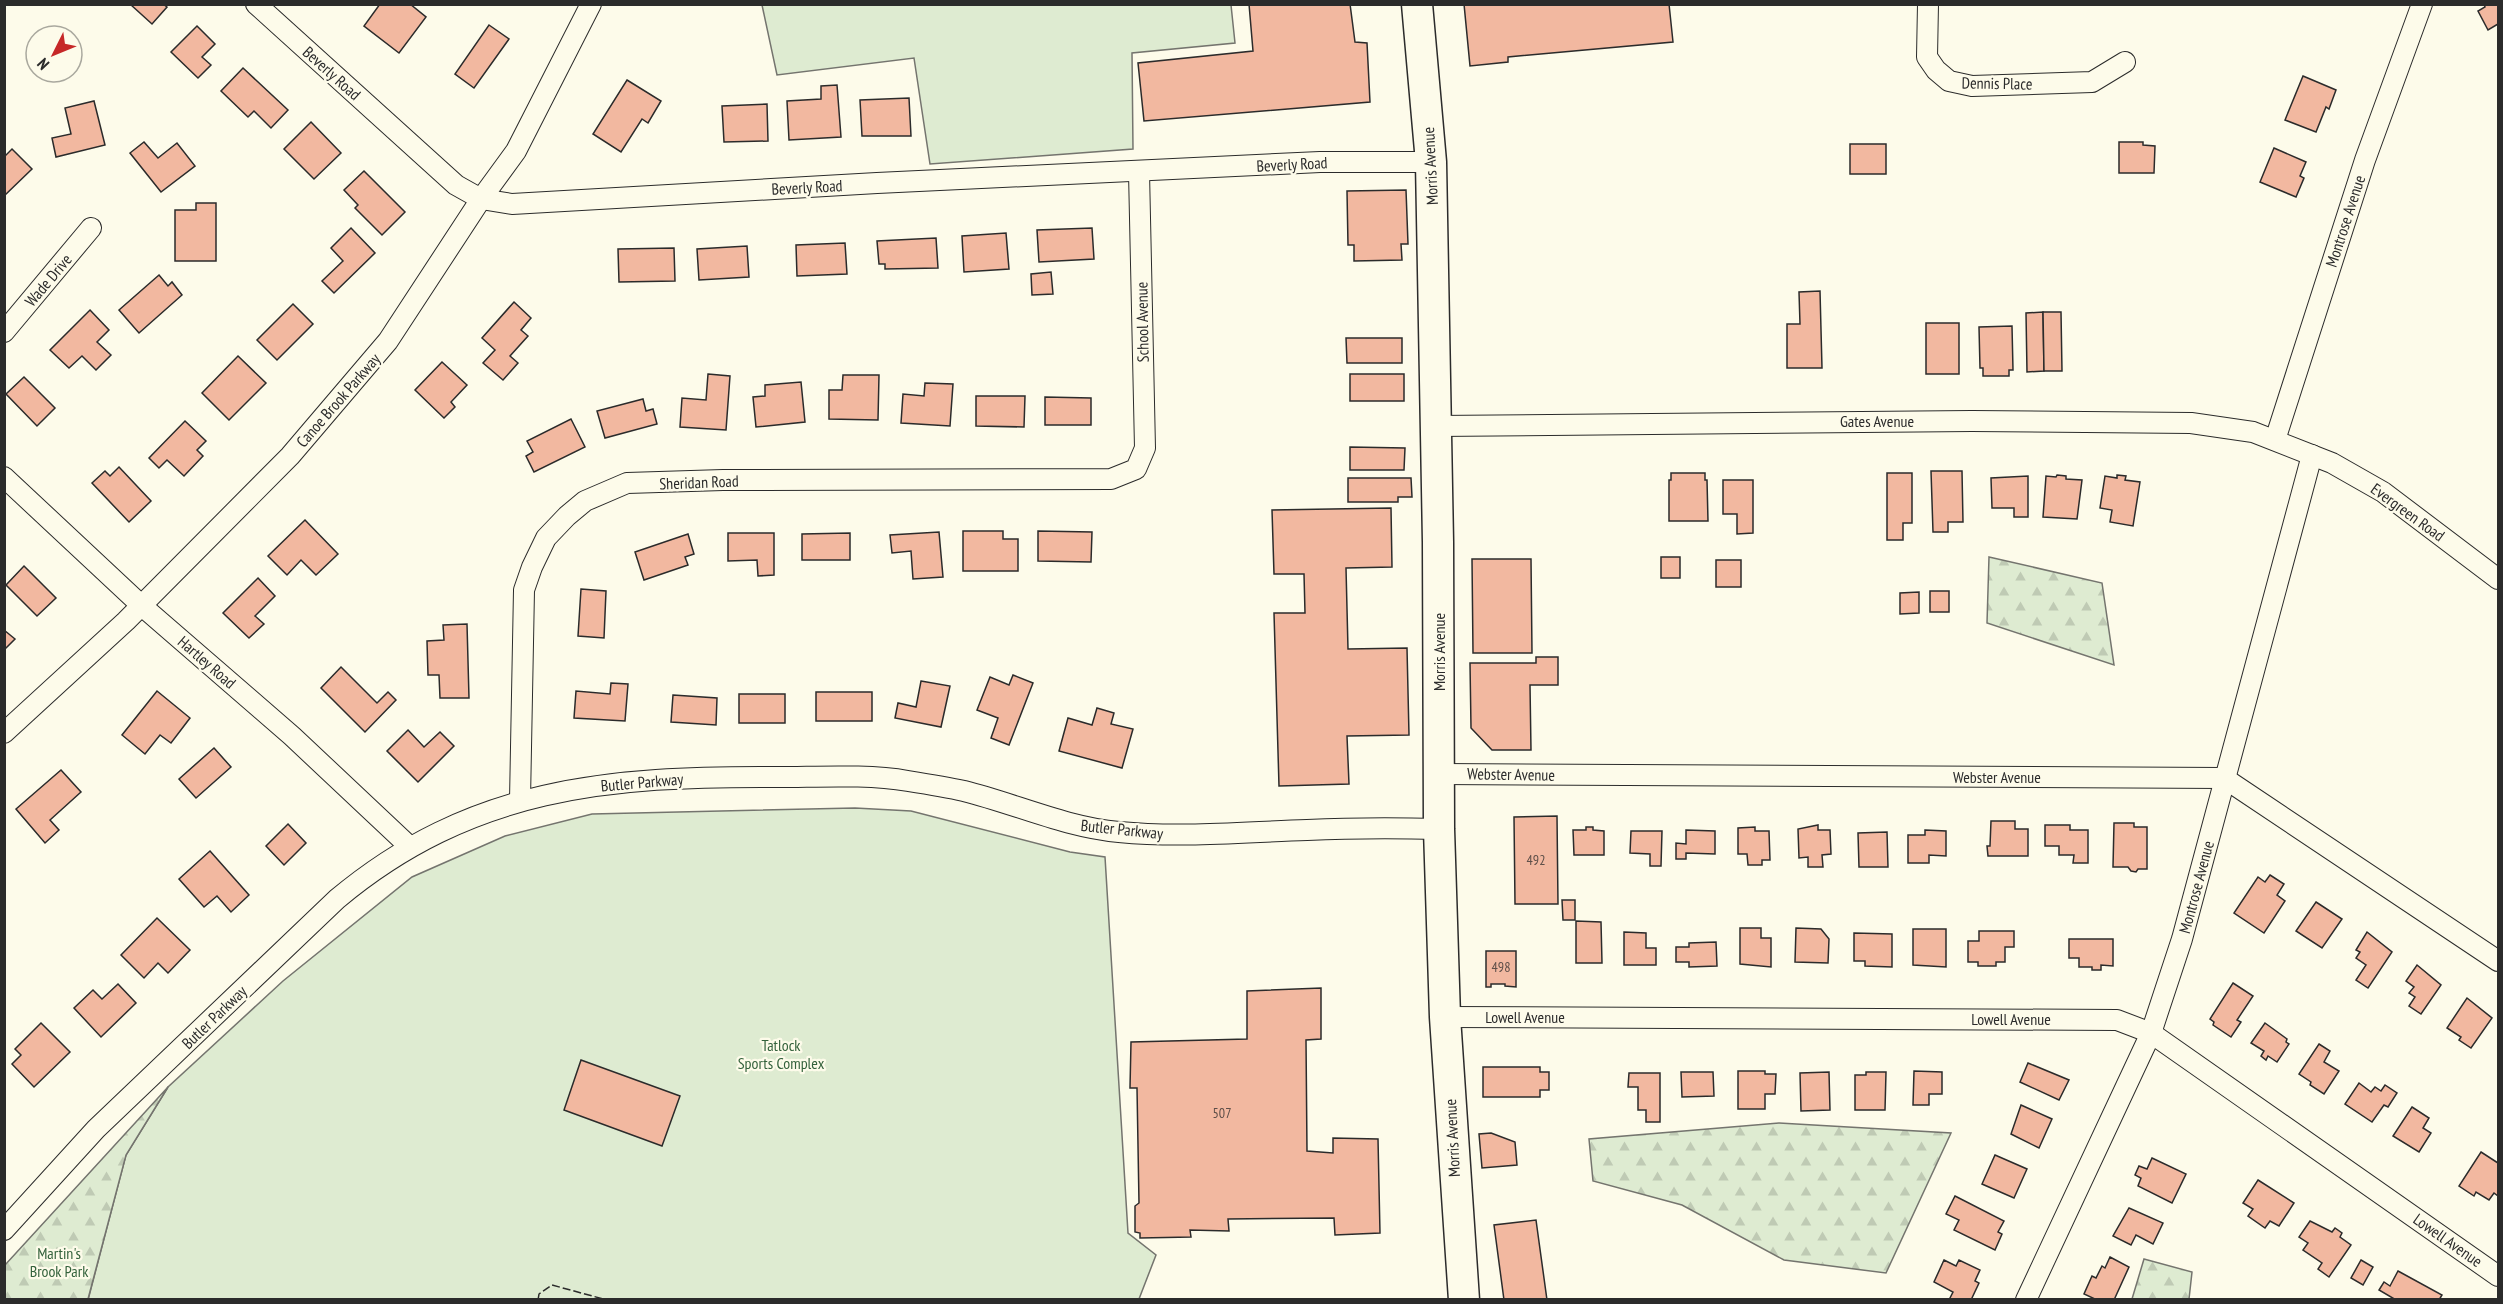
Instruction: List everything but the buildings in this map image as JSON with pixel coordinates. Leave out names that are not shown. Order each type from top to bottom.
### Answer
[{"type":"main road","name":"Morris Avenue","points":[[1417,4],[1431,162],[1440,774],[1438,829],[1445,1017],[1464,1299]]},
{"type":"street","name":"Beverly Road","points":[[256,4],[456,185],[481,199],[512,204],[1320,162],[1431,162]]},
{"type":"street","name":"Canoe Brook Parkway","points":[[4,733],[142,606],[290,456],[388,340],[481,199],[516,151],[591,4]]},
{"type":"street","name":"Dennis Place","points":[[1928,4],[1928,57],[1935,70],[1949,81],[1972,86],[2092,82],[2125,62]]},
{"type":"street","name":"Montrose Avenue","points":[[2275,440],[2365,160],[2422,4]]},
{"type":"street","name":"School Avenue","points":[[1136,469],[1145,448],[1139,172]]},
{"type":"street","name":"Wade Drive","points":[[4,332],[91,228]]},
{"type":"street","name":"Gates Avenue","points":[[1436,426],[1906,421],[2191,423],[2253,432],[2312,455]]},
{"type":"street","name":"Montrose Avenue","points":[[2026,1299],[2151,1033],[2182,939],[2312,455]]},
{"type":"street","name":"Evergreen Road","points":[[2312,455],[2332,463],[2383,492],[2499,579]]},
{"type":"street","name":"Sheridan Road","points":[[520,800],[524,590],[546,538],[585,501],[627,483],[723,480],[1111,479],[1136,469]]},
{"type":"street","name":"Hartley Road","points":[[4,477],[142,606],[292,736],[410,847]]},
{"type":"street","name":"Webster Avenue","points":[[1440,774],[2224,778]]},
{"type":"street","points":[[2224,778],[2499,961]]},
{"type":"street","name":"Butler Parkway","points":[[4,1230],[96,1129],[364,877],[410,847],[454,825],[520,800],[605,784],[665,779],[904,780],[964,791],[1071,823],[1116,832],[1205,835],[1312,830],[1438,829]]},
{"type":"street","name":"Lowell Avenue","points":[[1445,1017],[2116,1020],[2151,1033],[2499,1276]]},
{"type":"green space","points":[[762,5],[1231,5],[1235,43],[1132,53],[1133,149],[930,164],[914,58],[777,75]]},
{"type":"green space","points":[[1989,557],[2102,583],[2114,665],[1987,623]]},
{"type":"green space","name":"Tatlock Sports Complex","points":[[855,808],[911,811],[1070,852],[1105,857],[1128,1233],[1156,1255],[1139,1299],[88,1300],[126,1155],[168,1087],[283,981],[412,877],[505,836],[592,814]]},
{"type":"green space","name":"Martin's Brook Park","points":[[168,1087],[126,1155],[88,1299],[5,1299],[5,1265]]},
{"type":"green space","points":[[1779,1123],[1951,1133],[1886,1273],[1784,1260],[1682,1205],[1593,1181],[1589,1139]]},
{"type":"green space","points":[[2144,1259],[2192,1272],[2189,1299],[2132,1299]]},
{"type":"fence","points":[[538,1300],[539,1294],[552,1285],[607,1300]]}]
